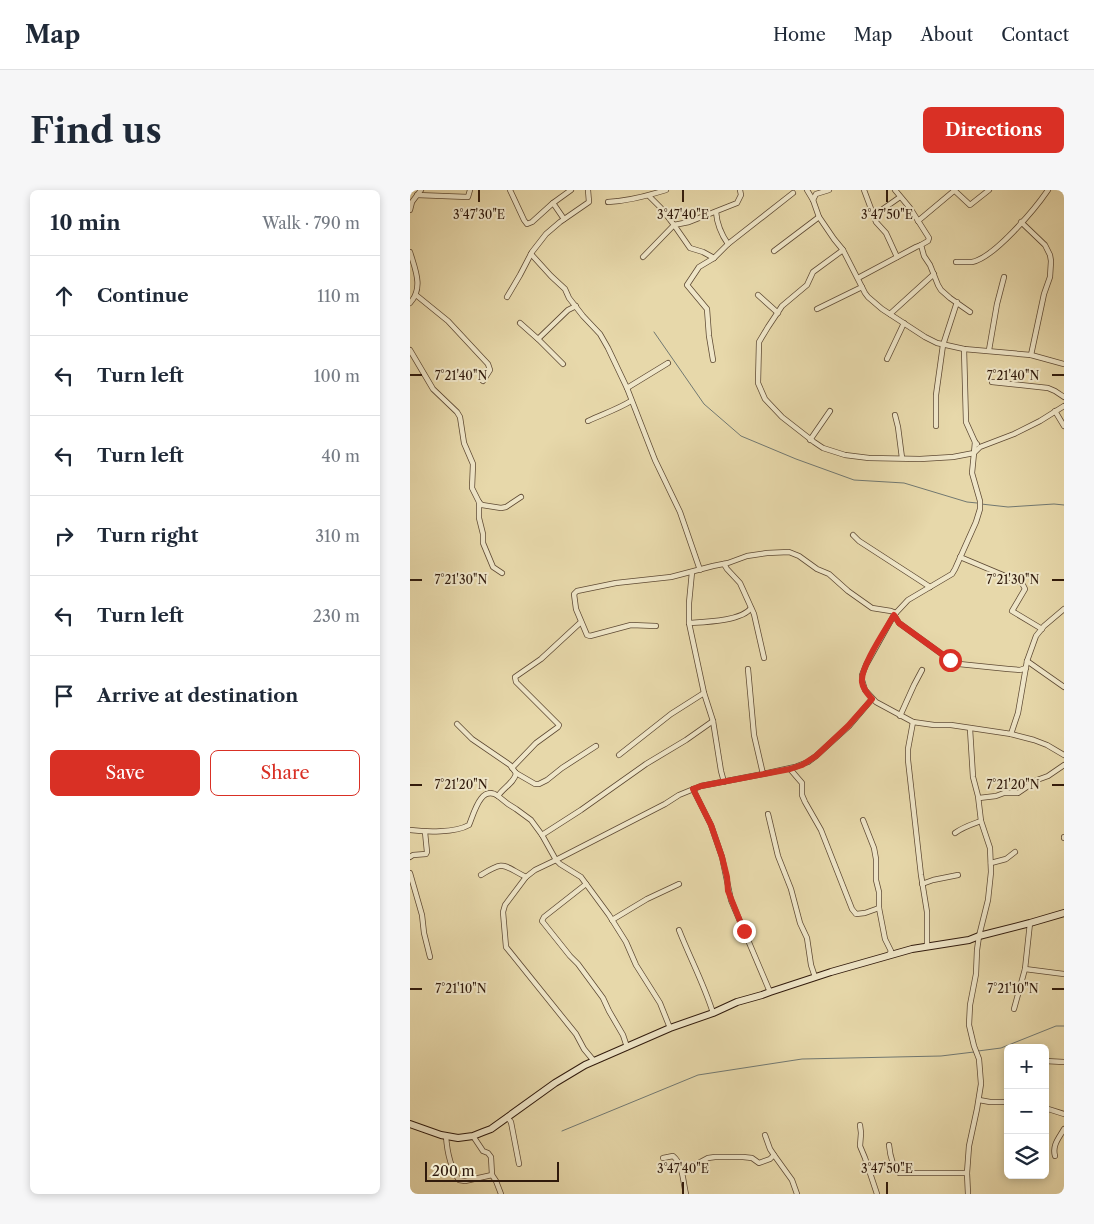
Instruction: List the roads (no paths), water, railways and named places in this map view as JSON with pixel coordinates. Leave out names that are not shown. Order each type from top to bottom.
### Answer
[{"type":"street","points":[[410,210],[412,202],[421,190]]},
{"type":"street","points":[[417,195],[468,197],[470,190]]},
{"type":"street","points":[[510,190],[526,224],[532,222],[571,190]]},
{"type":"street","points":[[507,297],[531,254],[546,234],[589,202],[588,190]]},
{"type":"street","points":[[637,190],[638,197]]},
{"type":"street","points":[[608,202],[625,201],[666,190]]},
{"type":"street","points":[[643,257],[674,225],[689,222],[737,203],[741,195],[740,190]]},
{"type":"street","points":[[807,190],[819,217],[843,250],[868,297],[890,314],[925,337],[943,345],[964,349],[1031,355],[1064,364]]},
{"type":"street","points":[[812,200],[816,194],[829,190]]},
{"type":"street","points":[[864,190],[876,222],[886,233],[897,257]]},
{"type":"street","points":[[858,278],[928,241],[929,238],[910,208],[895,190]]},
{"type":"street","points":[[918,221],[954,190],[969,205],[988,190]]},
{"type":"street","points":[[956,262],[972,262],[994,250],[1008,237],[1048,190]]},
{"type":"street","points":[[713,360],[706,310],[687,285],[700,267],[714,258],[728,244],[793,193]]},
{"type":"street","points":[[649,196],[674,225],[690,248],[714,258]]},
{"type":"street","points":[[883,209],[900,197]]},
{"type":"street","points":[[553,203],[564,219]]},
{"type":"street","points":[[716,212],[722,237],[728,244]]},
{"type":"street","points":[[774,251],[819,217]]},
{"type":"street","points":[[1021,222],[1045,245],[1051,262],[1050,277],[1044,294],[1031,355]]},
{"type":"street","points":[[920,245],[941,290],[970,312]]},
{"type":"street","points":[[843,250],[813,272],[807,285],[787,301],[759,342],[758,383],[762,394],[782,418],[810,440],[823,448],[845,456],[920,459],[954,457],[974,453],[980,447],[1014,434],[1064,406]]},
{"type":"street","points":[[410,252],[418,286],[416,295],[410,303]]},
{"type":"street","points":[[531,254],[565,289],[569,298],[589,324],[600,334],[608,348],[655,460],[680,512],[700,570]]},
{"type":"street","points":[[890,314],[934,274]]},
{"type":"street","points":[[989,350],[1004,277]]},
{"type":"street","points":[[817,310],[862,288]]},
{"type":"street","points":[[416,295],[448,321],[488,364],[490,370],[483,381]]},
{"type":"street","points":[[758,295],[778,313]]},
{"type":"street","points":[[936,426],[936,395],[943,345],[957,302]]},
{"type":"street","points":[[538,339],[568,310],[576,306]]},
{"type":"street","points":[[520,323],[562,364]]},
{"type":"street","points":[[887,359],[904,323]]},
{"type":"street","points":[[964,349],[966,422],[975,442],[980,447]]},
{"type":"street","points":[[410,350],[433,388],[460,417],[464,443],[473,464],[472,488],[479,502],[479,518],[483,543],[493,567],[502,573]]},
{"type":"street","points":[[626,388],[668,363]]},
{"type":"street","points":[[992,382],[1048,388],[1064,398]]},
{"type":"street","points":[[588,421],[631,400]]},
{"type":"street","points":[[810,440],[830,411]]},
{"type":"street","points":[[1056,411],[1064,426]]},
{"type":"street","points":[[895,415],[902,458]]},
{"type":"street","points":[[975,442],[972,473],[980,501],[976,522],[952,574],[908,600],[895,614],[870,657],[862,675],[863,687],[876,702],[913,722],[951,725],[1011,734],[1047,745],[1064,755]]},
{"type":"street","points":[[479,502],[482,505],[501,508],[521,498]]},
{"type":"street","points":[[853,535],[859,541],[930,587]]},
{"type":"street","points":[[656,626],[631,625],[590,636],[587,635],[576,609],[574,594],[577,591],[616,583],[671,577],[752,555],[780,552],[794,553],[817,569],[829,574],[872,608],[891,611],[895,614],[899,623],[950,660],[959,664],[1014,670],[1026,668]]},
{"type":"street","points":[[960,557],[1022,583],[1025,589],[1012,611],[1042,629]]},
{"type":"street","points":[[724,564],[740,583],[756,619],[764,658]]},
{"type":"street","points":[[692,572],[689,623],[724,782]]},
{"type":"street","points":[[689,623],[720,621],[744,614],[750,611],[751,608]]},
{"type":"street","points":[[1011,734],[1018,713],[1027,661],[1036,636],[1064,609]]},
{"type":"street","points":[[512,768],[536,743],[559,725],[516,682],[515,677],[540,659],[582,622]]},
{"type":"street","points":[[1027,661],[1064,687]]},
{"type":"street","points":[[748,669],[754,735],[762,774]]},
{"type":"street","points":[[900,716],[922,670]]},
{"type":"street","points":[[618,755],[671,714],[704,692]]},
{"type":"street","points":[[594,1061],[584,1049],[576,1034],[506,947],[503,912],[505,905],[526,876],[693,789],[802,765],[816,756],[848,726],[872,699]]},
{"type":"street","points":[[542,835],[712,721]]},
{"type":"street","points":[[913,722],[908,760],[927,912],[927,946]]},
{"type":"street","points":[[458,724],[472,739],[510,764],[516,773],[535,784],[547,780],[596,746]]},
{"type":"street","points":[[968,1194],[969,1146],[981,1084],[979,1059],[969,1025],[970,1006],[976,974],[978,936],[988,900],[992,872],[990,848],[981,821],[972,774],[970,729]]},
{"type":"street","points":[[978,798],[1004,793],[1018,794],[1037,780],[1048,776],[1064,765]]},
{"type":"street","points":[[790,769],[802,783],[802,795],[821,830],[852,909],[856,914],[879,908]]},
{"type":"street","points":[[498,796],[515,778],[516,773]]},
{"type":"street","points":[[693,789],[711,825],[722,857],[731,900],[770,992]]},
{"type":"street","points":[[410,830],[425,832],[461,829],[469,825],[481,797],[488,793],[494,793],[524,814],[542,835],[556,860],[581,877],[612,920],[660,1003],[670,1028]]},
{"type":"street","points":[[768,814],[778,856],[791,889],[800,923],[807,938],[815,978]]},
{"type":"street","points":[[863,820],[876,858],[879,908],[885,939],[890,951],[889,955]]},
{"type":"street","points":[[955,833],[981,821]]},
{"type":"street","points":[[410,857],[426,854],[425,832]]},
{"type":"street","points":[[991,863],[1006,859],[1015,852]]},
{"type":"street","points":[[481,875],[497,865],[502,865],[526,876]]},
{"type":"street","points":[[410,873],[422,915],[430,957]]},
{"type":"street","points":[[922,884],[958,875]]},
{"type":"street","points":[[586,884],[544,917],[542,921],[578,964],[603,998],[624,1035],[626,1047]]},
{"type":"street","points":[[612,920],[647,899],[679,884]]},
{"type":"street","points":[[410,1124],[446,1136],[458,1138],[473,1136],[491,1128],[555,1083],[594,1061],[670,1028],[713,1013],[737,1002],[889,955],[927,946],[969,940],[1064,913]]},
{"type":"street","points":[[1014,1009],[1025,969],[1030,923]]},
{"type":"street","points":[[679,930],[701,979],[713,1013]]},
{"type":"street","points":[[1025,969],[1064,974]]},
{"type":"street","points":[[1049,1061],[1064,1062]]},
{"type":"street","points":[[979,1100],[1004,1102]]},
{"type":"street","points":[[1049,1109],[1064,1113]]},
{"type":"street","points":[[508,1117],[511,1122],[519,1164]]},
{"type":"street","points":[[860,1124],[860,1146],[877,1194]]},
{"type":"street","points":[[1055,1156],[1054,1146],[1064,1129]]},
{"type":"street","points":[[764,1135],[770,1149],[792,1180],[797,1194]]},
{"type":"street","points":[[446,1136],[449,1156],[459,1180],[465,1181],[492,1175]]},
{"type":"street","points":[[473,1136],[483,1151],[491,1157],[492,1175],[501,1194]]},
{"type":"street","points":[[889,1145],[892,1160],[899,1173],[967,1174]]},
{"type":"street","points":[[682,1172],[708,1158],[743,1156],[752,1158],[759,1163],[770,1159],[774,1155]]},
{"type":"street","points":[[663,1158],[672,1156],[676,1158],[682,1172],[686,1194]]},
{"type":"waterway","points":[[654,332],[704,404],[741,436],[854,480],[904,483],[967,502],[977,503]]},
{"type":"waterway","points":[[981,504],[1008,507],[1064,505]]},
{"type":"waterway","points":[[978,1051],[1001,1048],[1056,1026],[1064,1026]]},
{"type":"waterway","points":[[562,1131],[698,1075],[802,1059],[941,1056],[974,1052]]}]
